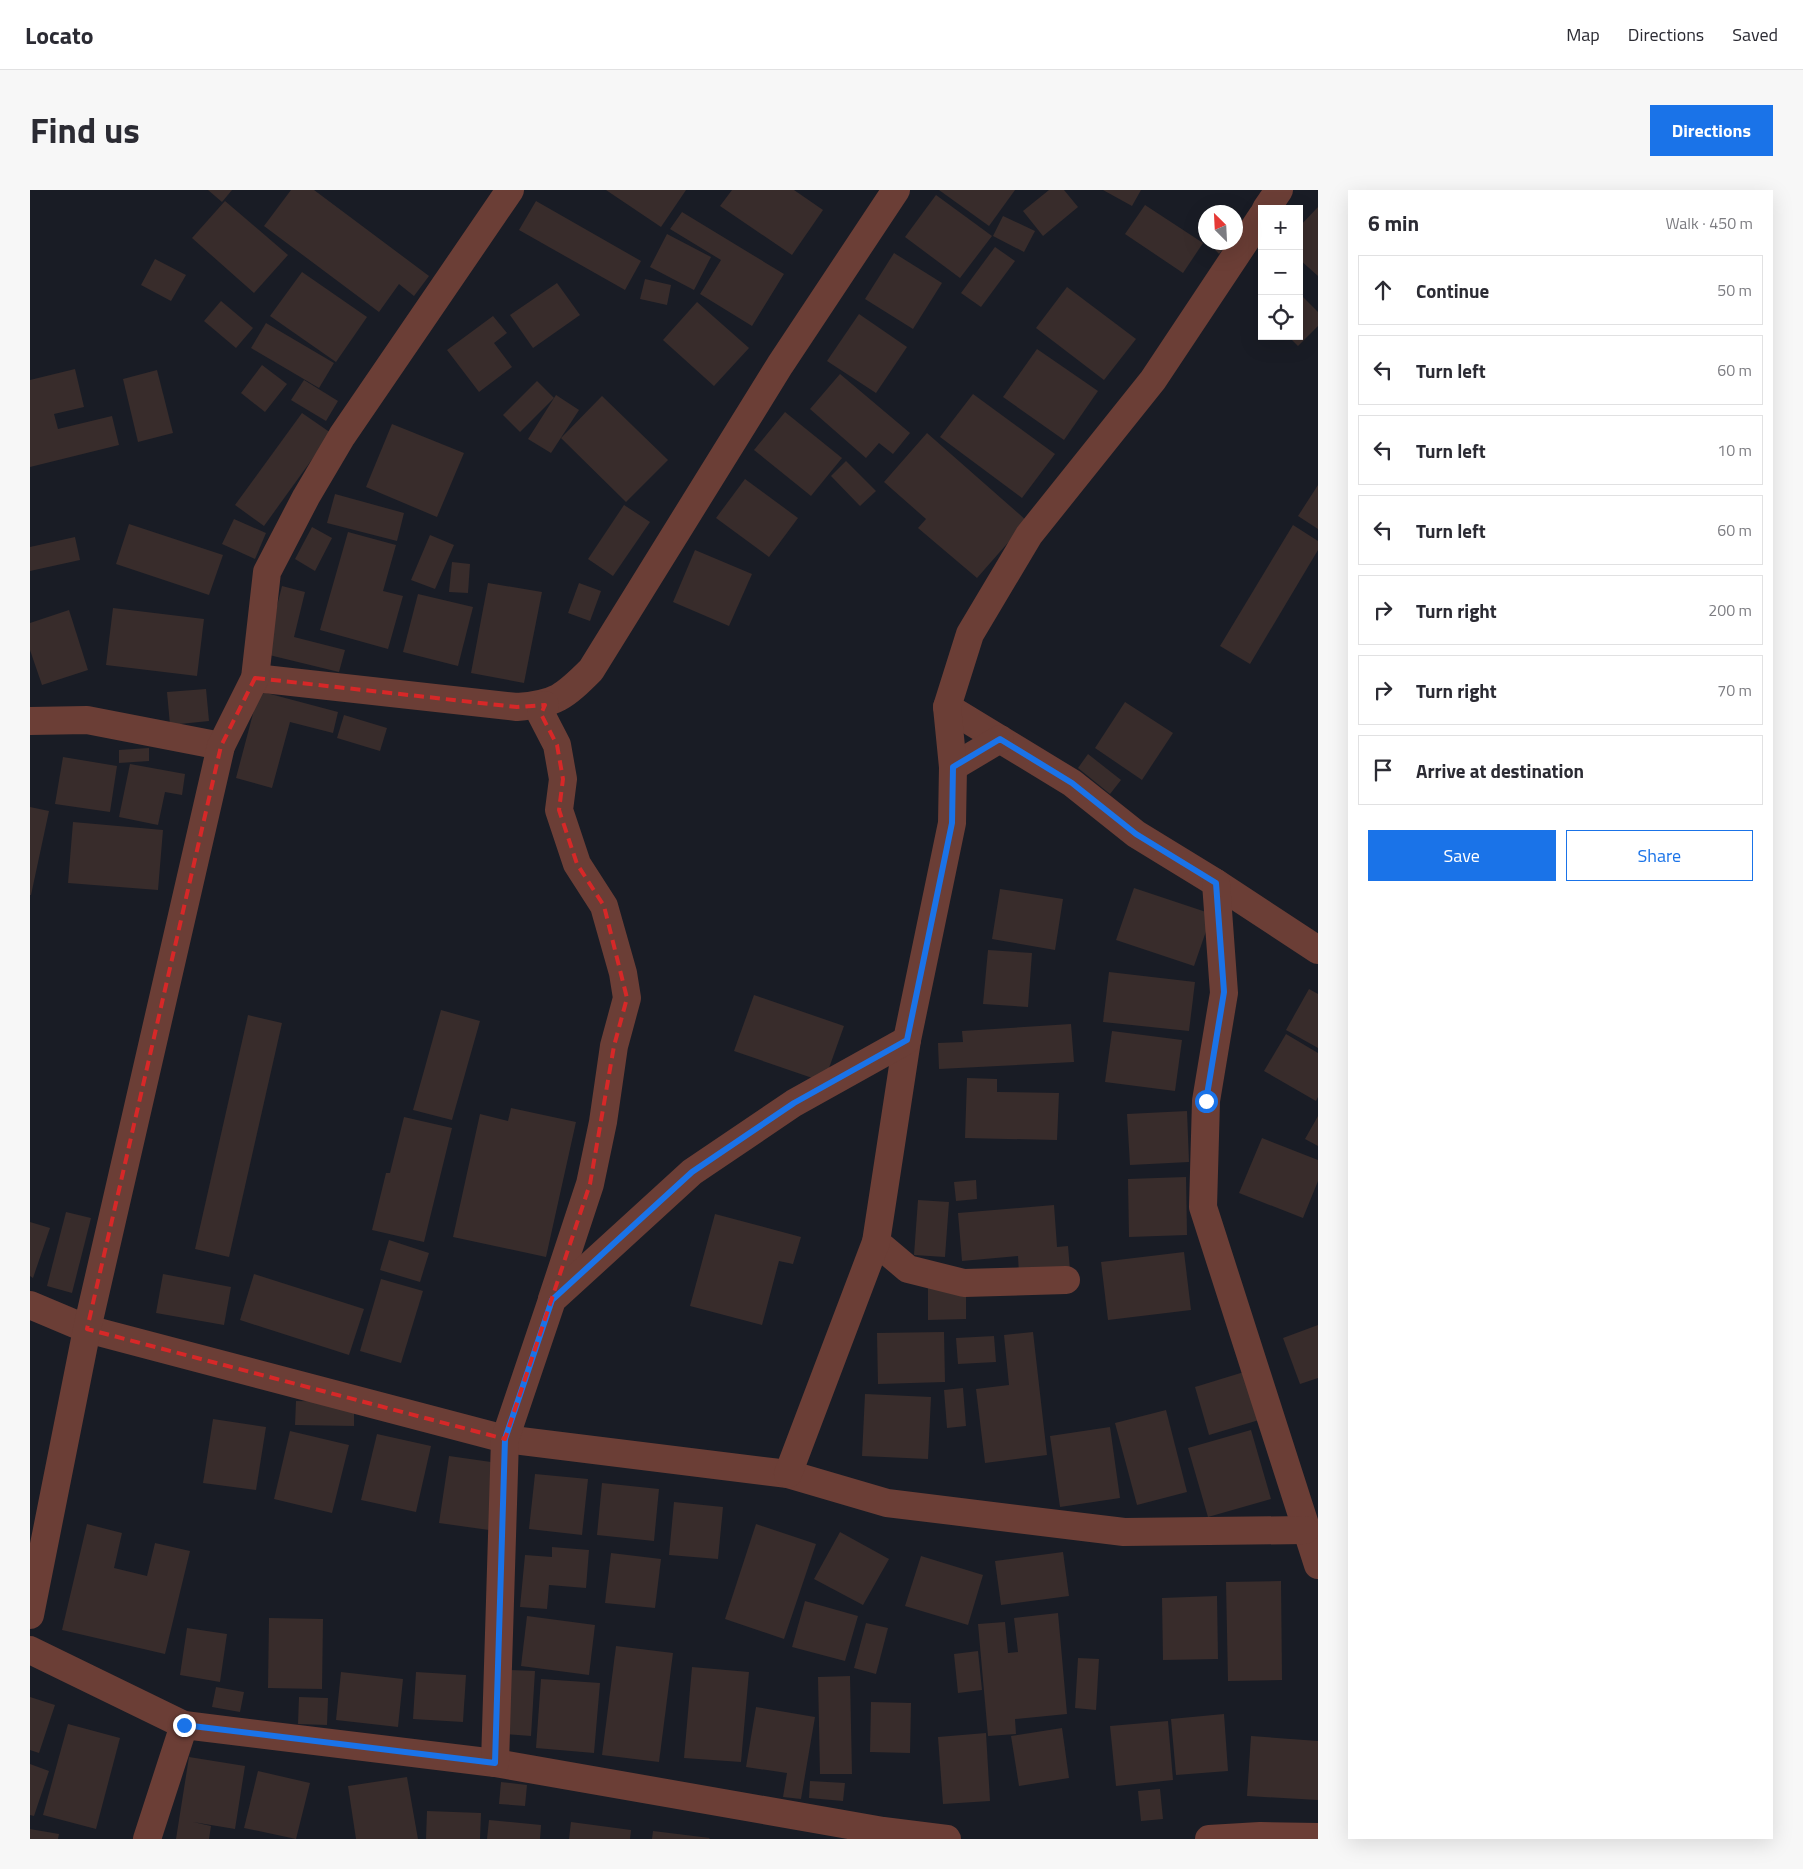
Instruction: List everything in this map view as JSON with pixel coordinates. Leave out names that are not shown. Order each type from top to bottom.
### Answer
[{"type":"street","points":[[30,1615],[87,1329],[221,746],[255,678],[267,572],[342,436],[510,190]]},
{"type":"street","points":[[255,678],[517,707],[545,705],[571,690],[591,670],[780,365],[896,190]]},
{"type":"street","points":[[1269,205],[1279,190]]},
{"type":"street","points":[[788,1474],[876,1242],[907,1040],[952,823],[953,767],[947,707],[970,634],[1029,535],[1154,380],[1258,222]]},
{"type":"street","points":[[495,1763],[505,1439],[590,1184],[603,1122],[614,1046],[627,998],[623,973],[604,906],[577,864],[559,810],[563,779],[557,744],[541,714],[545,705]]},
{"type":"street","points":[[947,707],[1072,783],[1136,834],[1216,883],[1318,950]]},
{"type":"street","points":[[30,720],[87,720],[221,746]]},
{"type":"street","points":[[953,767],[1000,739]]},
{"type":"street","points":[[1216,883],[1224,992],[1206,1101],[1203,1207],[1305,1530],[1318,1564]]},
{"type":"street","points":[[552,1300],[692,1172],[794,1103],[907,1040]]},
{"type":"street","points":[[876,1242],[908,1269],[964,1283],[1066,1280]]},
{"type":"street","points":[[30,1305],[87,1329],[505,1439],[788,1474],[887,1503],[1124,1532],[1305,1530]]},
{"type":"street","points":[[30,1650],[184,1725],[495,1763],[873,1829],[947,1839]]},
{"type":"street","points":[[147,1839],[184,1725]]},
{"type":"street","points":[[1209,1839],[1260,1836],[1318,1837]]},
{"type":"highlighted area","points":[[255,678],[517,707],[545,705],[541,714],[557,745],[563,779],[559,810],[577,864],[604,906],[627,998],[614,1046],[590,1184],[505,1439],[87,1329],[221,746]]},
{"type":"building","points":[[208,190],[232,190],[222,202]]},
{"type":"building","points":[[291,190],[314,190],[429,276],[414,296],[399,284],[379,312],[264,226]]},
{"type":"building","points":[[606,190],[686,190],[661,227]]},
{"type":"building","points":[[732,190],[794,190],[823,210],[792,255],[720,206]]},
{"type":"building","points":[[939,190],[1015,190],[989,226]]},
{"type":"building","points":[[1049,190],[1064,190],[1078,207],[1043,236],[1023,211]]},
{"type":"building","points":[[1103,190],[1141,190],[1132,206]]},
{"type":"building","points":[[936,195],[992,236],[960,278],[905,237]]},
{"type":"building","points":[[225,201],[288,255],[254,293],[192,238]]},
{"type":"building","points":[[536,201],[641,261],[625,290],[519,230]]},
{"type":"building","points":[[1145,205],[1198,240],[1198,250],[1183,273],[1125,234]]},
{"type":"building","points":[[1318,207],[1318,276],[1303,263],[1303,223]]},
{"type":"building","points":[[682,212],[784,274],[752,326],[700,294],[721,260],[670,229]]},
{"type":"building","points":[[1003,216],[1035,231],[1024,252],[993,236]]},
{"type":"building","points":[[667,234],[711,257],[694,290],[650,267]]},
{"type":"building","points":[[995,247],[1015,261],[981,307],[961,293]]},
{"type":"building","points":[[894,253],[942,283],[913,329],[865,299]]},
{"type":"building","points":[[155,259],[186,275],[171,301],[141,285]]},
{"type":"building","points":[[302,272],[367,317],[336,362],[270,316]]},
{"type":"building","points":[[645,279],[671,285],[667,305],[640,299]]},
{"type":"building","points":[[557,283],[580,315],[533,348],[510,315]]},
{"type":"building","points":[[1067,287],[1136,339],[1104,380],[1036,328]]},
{"type":"building","points":[[1303,297],[1318,312],[1318,326],[1298,346],[1292,340],[1303,340]]},
{"type":"building","points":[[221,301],[253,328],[236,348],[204,321]]},
{"type":"building","points":[[697,302],[749,348],[714,386],[663,340]]},
{"type":"building","points":[[859,314],[907,347],[876,393],[827,361]]},
{"type":"building","points":[[493,316],[507,333],[494,343],[512,367],[479,392],[447,350]]},
{"type":"building","points":[[266,323],[334,363],[319,388],[251,348]]},
{"type":"building","points":[[1037,349],[1098,391],[1064,440],[1003,397]]},
{"type":"building","points":[[262,365],[287,384],[265,412],[241,393]]},
{"type":"building","points":[[75,369],[84,407],[54,414],[58,429],[112,416],[119,445],[30,467],[30,380]]},
{"type":"building","points":[[157,370],[173,433],[138,442],[123,379]]},
{"type":"building","points":[[840,374],[910,433],[893,454],[879,443],[866,458],[810,409]]},
{"type":"building","points":[[304,380],[338,401],[326,421],[291,400]]},
{"type":"building","points":[[537,381],[554,398],[520,432],[503,415]]},
{"type":"building","points":[[973,394],[1055,454],[1022,498],[940,437]]},
{"type":"building","points":[[556,395],[579,410],[551,453],[528,439]]},
{"type":"building","points":[[602,396],[668,460],[626,502],[561,438]]},
{"type":"building","points":[[785,412],[842,458],[811,496],[754,450]]},
{"type":"building","points":[[302,413],[331,433],[264,526],[235,505]]},
{"type":"building","points":[[392,424],[464,453],[437,517],[366,487]]},
{"type":"building","points":[[927,433],[1027,521],[977,578],[918,528],[926,519],[884,482]]},
{"type":"building","points":[[846,461],[876,491],[860,506],[831,476]]},
{"type":"building","points":[[745,479],[798,518],[769,557],[716,518]]},
{"type":"building","points":[[1318,485],[1318,529],[1298,516]]},
{"type":"building","points":[[335,494],[404,513],[397,541],[327,523]]},
{"type":"building","points":[[624,505],[650,522],[613,576],[588,559]]},
{"type":"building","points":[[234,519],[266,533],[255,559],[222,544]]},
{"type":"building","points":[[129,524],[223,555],[209,595],[116,564]]},
{"type":"building","points":[[1293,525],[1318,541],[1318,550],[1250,664],[1220,646]]},
{"type":"building","points":[[312,527],[332,538],[315,571],[295,559]]},
{"type":"building","points":[[348,532],[396,545],[383,591],[403,596],[388,649],[320,630]]},
{"type":"building","points":[[430,535],[454,545],[435,589],[411,580]]},
{"type":"building","points":[[75,537],[80,560],[30,571],[30,547]]},
{"type":"building","points":[[695,550],[752,574],[729,626],[673,602]]},
{"type":"building","points":[[452,562],[470,564],[468,593],[449,592]]},
{"type":"building","points":[[488,583],[542,592],[524,683],[471,673]]},
{"type":"building","points":[[579,583],[601,591],[590,621],[568,613]]},
{"type":"building","points":[[282,586],[305,592],[294,637],[345,650],[339,672],[265,654]]},
{"type":"building","points":[[418,594],[473,607],[458,666],[403,652]]},
{"type":"building","points":[[113,608],[204,619],[197,676],[106,665]]},
{"type":"building","points":[[69,610],[88,670],[42,685],[30,650],[30,623]]},
{"type":"building","points":[[206,689],[209,721],[170,725],[167,692]]},
{"type":"building","points":[[259,691],[338,712],[333,733],[290,722],[272,788],[236,778]]},
{"type":"building","points":[[1125,702],[1173,733],[1142,780],[1095,748]]},
{"type":"building","points":[[344,715],[387,728],[380,751],[337,738]]},
{"type":"building","points":[[149,748],[149,761],[119,763],[119,750]]},
{"type":"building","points":[[1088,754],[1121,780],[1110,794],[1078,768]]},
{"type":"building","points":[[63,757],[117,766],[110,812],[55,804]]},
{"type":"building","points":[[130,764],[185,774],[182,795],[165,792],[158,825],[119,817]]},
{"type":"building","points":[[30,807],[49,811],[31,895],[30,895]]},
{"type":"building","points":[[73,822],[163,830],[158,890],[68,883]]},
{"type":"building","points":[[1134,888],[1212,914],[1194,966],[1116,940]]},
{"type":"building","points":[[1000,889],[1063,899],[1055,950],[992,939]]},
{"type":"building","points":[[988,950],[1032,953],[1028,1007],[983,1004]]},
{"type":"building","points":[[1109,972],[1195,982],[1189,1031],[1103,1022]]},
{"type":"building","points":[[1309,989],[1318,994],[1318,1048],[1286,1030]]},
{"type":"building","points":[[754,995],[844,1026],[824,1082],[734,1051]]},
{"type":"building","points":[[441,1010],[480,1021],[452,1120],[413,1110]]},
{"type":"building","points":[[248,1015],[282,1023],[229,1257],[195,1249]]},
{"type":"building","points":[[1071,1024],[1074,1062],[939,1069],[938,1043],[963,1042],[962,1031]]},
{"type":"building","points":[[1112,1031],[1182,1040],[1175,1091],[1105,1082]]},
{"type":"building","points":[[1286,1034],[1318,1053],[1318,1097],[1316,1101],[1264,1071]]},
{"type":"building","points":[[967,1078],[997,1079],[997,1092],[1059,1093],[1057,1140],[965,1138]]},
{"type":"building","points":[[511,1108],[576,1122],[546,1257],[453,1237],[480,1114],[508,1121]]},
{"type":"building","points":[[1187,1111],[1189,1162],[1130,1165],[1127,1114]]},
{"type":"building","points":[[1318,1116],[1318,1146],[1305,1139]]},
{"type":"building","points":[[404,1117],[452,1128],[424,1242],[372,1230],[386,1173],[390,1173]]},
{"type":"building","points":[[1262,1138],[1318,1160],[1318,1181],[1303,1218],[1239,1193]]},
{"type":"building","points":[[1186,1177],[1187,1235],[1129,1237],[1128,1179]]},
{"type":"building","points":[[976,1180],[977,1199],[956,1201],[954,1182]]},
{"type":"building","points":[[918,1200],[949,1202],[945,1257],[914,1255]]},
{"type":"building","points":[[1054,1205],[1057,1247],[1068,1246],[1070,1270],[1019,1274],[1018,1256],[962,1261],[958,1213]]},
{"type":"building","points":[[66,1212],[91,1218],[72,1293],[47,1286]]},
{"type":"building","points":[[715,1214],[801,1237],[793,1264],[779,1261],[762,1325],[690,1306]]},
{"type":"building","points":[[30,1222],[50,1228],[33,1278],[30,1276]]},
{"type":"building","points":[[389,1240],[429,1253],[420,1282],[380,1270]]},
{"type":"building","points":[[1184,1252],[1191,1310],[1108,1320],[1101,1262]]},
{"type":"building","points":[[163,1274],[231,1287],[224,1325],[156,1313]]},
{"type":"building","points":[[254,1274],[364,1309],[349,1355],[240,1320]]},
{"type":"building","points":[[381,1279],[423,1291],[401,1363],[360,1351]]},
{"type":"building","points":[[966,1286],[966,1319],[928,1320],[928,1287]]},
{"type":"building","points":[[1318,1325],[1318,1378],[1300,1384],[1283,1338]]},
{"type":"building","points":[[944,1332],[945,1382],[878,1384],[877,1333]]},
{"type":"building","points":[[1033,1332],[1047,1455],[985,1463],[976,1389],[1009,1385],[1004,1335]]},
{"type":"building","points":[[994,1336],[996,1362],[958,1364],[956,1338]]},
{"type":"building","points":[[1244,1372],[1259,1420],[1209,1435],[1195,1387]]},
{"type":"building","points":[[963,1388],[966,1426],[947,1428],[944,1390]]},
{"type":"building","points":[[865,1394],[931,1397],[928,1459],[862,1456]]},
{"type":"building","points":[[296,1401],[354,1402],[354,1426],[295,1425]]},
{"type":"building","points":[[1166,1410],[1187,1492],[1137,1505],[1115,1423]]},
{"type":"building","points":[[213,1419],[266,1427],[256,1490],[203,1483]]},
{"type":"building","points":[[1110,1427],[1120,1498],[1060,1507],[1050,1436]]},
{"type":"building","points":[[1251,1430],[1271,1499],[1208,1517],[1188,1448]]},
{"type":"building","points":[[290,1431],[349,1445],[332,1513],[274,1499]]},
{"type":"building","points":[[377,1434],[431,1446],[416,1512],[361,1500]]},
{"type":"building","points":[[449,1456],[498,1463],[489,1530],[439,1523]]},
{"type":"building","points":[[535,1474],[588,1479],[582,1535],[529,1529]]},
{"type":"building","points":[[602,1483],[659,1489],[654,1541],[597,1535]]},
{"type":"building","points":[[674,1502],[723,1507],[718,1559],[669,1555]]},
{"type":"building","points":[[87,1524],[122,1533],[114,1568],[147,1576],[155,1543],[190,1551],[165,1654],[62,1630]]},
{"type":"building","points":[[756,1524],[816,1544],[784,1639],[725,1619]]},
{"type":"building","points":[[840,1532],[889,1559],[863,1605],[814,1579]]},
{"type":"building","points":[[552,1547],[589,1550],[586,1588],[549,1585],[547,1609],[520,1607],[525,1555],[552,1557]]},
{"type":"building","points":[[1063,1552],[1069,1596],[1001,1605],[995,1561]]},
{"type":"building","points":[[611,1553],[661,1559],[655,1608],[605,1603]]},
{"type":"building","points":[[921,1556],[983,1575],[968,1625],[905,1606]]},
{"type":"building","points":[[1281,1581],[1282,1680],[1228,1681],[1226,1582]]},
{"type":"building","points":[[1217,1596],[1218,1659],[1163,1660],[1162,1598]]},
{"type":"building","points":[[805,1601],[858,1616],[845,1661],[792,1647]]},
{"type":"building","points":[[1058,1613],[1067,1714],[1015,1719],[1016,1734],[988,1736],[978,1624],[1005,1622],[1008,1653],[1018,1652],[1014,1618]]},
{"type":"building","points":[[527,1616],[595,1625],[589,1675],[521,1666]]},
{"type":"building","points":[[269,1618],[323,1619],[322,1689],[268,1688]]},
{"type":"building","points":[[866,1623],[888,1628],[876,1674],[854,1668]]},
{"type":"building","points":[[187,1628],[227,1634],[220,1682],[180,1675]]},
{"type":"building","points":[[616,1646],[673,1653],[659,1762],[602,1755]]},
{"type":"building","points":[[978,1651],[982,1690],[958,1693],[954,1654]]},
{"type":"building","points":[[1078,1658],[1099,1659],[1096,1710],[1075,1708]]},
{"type":"building","points":[[692,1667],[749,1672],[741,1762],[684,1758]]},
{"type":"building","points":[[510,1670],[535,1671],[531,1736],[506,1734]]},
{"type":"building","points":[[341,1672],[403,1679],[398,1727],[336,1720]]},
{"type":"building","points":[[416,1672],[466,1675],[463,1722],[413,1719]]},
{"type":"building","points":[[850,1676],[852,1774],[820,1774],[818,1677]]},
{"type":"building","points":[[541,1679],[600,1683],[594,1753],[536,1748]]},
{"type":"building","points":[[216,1687],[244,1692],[240,1712],[212,1707]]},
{"type":"building","points":[[30,1697],[55,1705],[39,1753],[30,1750]]},
{"type":"building","points":[[299,1697],[328,1698],[327,1725],[298,1724]]},
{"type":"building","points":[[871,1702],[911,1703],[910,1753],[870,1752]]},
{"type":"building","points":[[756,1707],[815,1717],[801,1799],[783,1797],[787,1773],[746,1767]]},
{"type":"building","points":[[1224,1714],[1228,1771],[1176,1775],[1171,1719]]},
{"type":"building","points":[[1168,1721],[1173,1780],[1116,1786],[1110,1726]]},
{"type":"building","points":[[68,1724],[120,1738],[96,1829],[43,1815]]},
{"type":"building","points":[[1062,1728],[1069,1778],[1019,1786],[1011,1736]]},
{"type":"building","points":[[986,1733],[990,1801],[943,1804],[938,1737]]},
{"type":"building","points":[[1251,1736],[1318,1741],[1318,1800],[1247,1796]]},
{"type":"building","points":[[189,1757],[245,1766],[235,1829],[193,1822],[211,1826],[209,1839],[176,1839]]},
{"type":"building","points":[[30,1764],[49,1771],[34,1816],[30,1815]]},
{"type":"building","points":[[258,1771],[310,1783],[296,1839],[244,1828]]},
{"type":"building","points":[[407,1777],[418,1839],[356,1839],[348,1786]]},
{"type":"building","points":[[810,1781],[845,1783],[843,1801],[809,1798]]},
{"type":"building","points":[[501,1782],[527,1785],[525,1806],[499,1804]]},
{"type":"building","points":[[1160,1789],[1163,1819],[1141,1821],[1138,1791]]},
{"type":"building","points":[[427,1811],[481,1813],[480,1839],[426,1839]]},
{"type":"building","points":[[489,1820],[541,1825],[540,1839],[487,1839]]},
{"type":"building","points":[[571,1822],[631,1830],[630,1839],[569,1839]]},
{"type":"building","points":[[30,1829],[59,1834],[58,1839],[30,1839]]},
{"type":"building","points":[[653,1831],[710,1838],[652,1839]]},
{"type":"route","points":[[184,1725],[495,1763],[505,1439],[552,1300],[692,1172],[794,1103],[907,1040],[952,823],[953,767],[1000,739],[1072,783],[1136,834],[1216,883],[1224,992],[1206,1101]]}]
